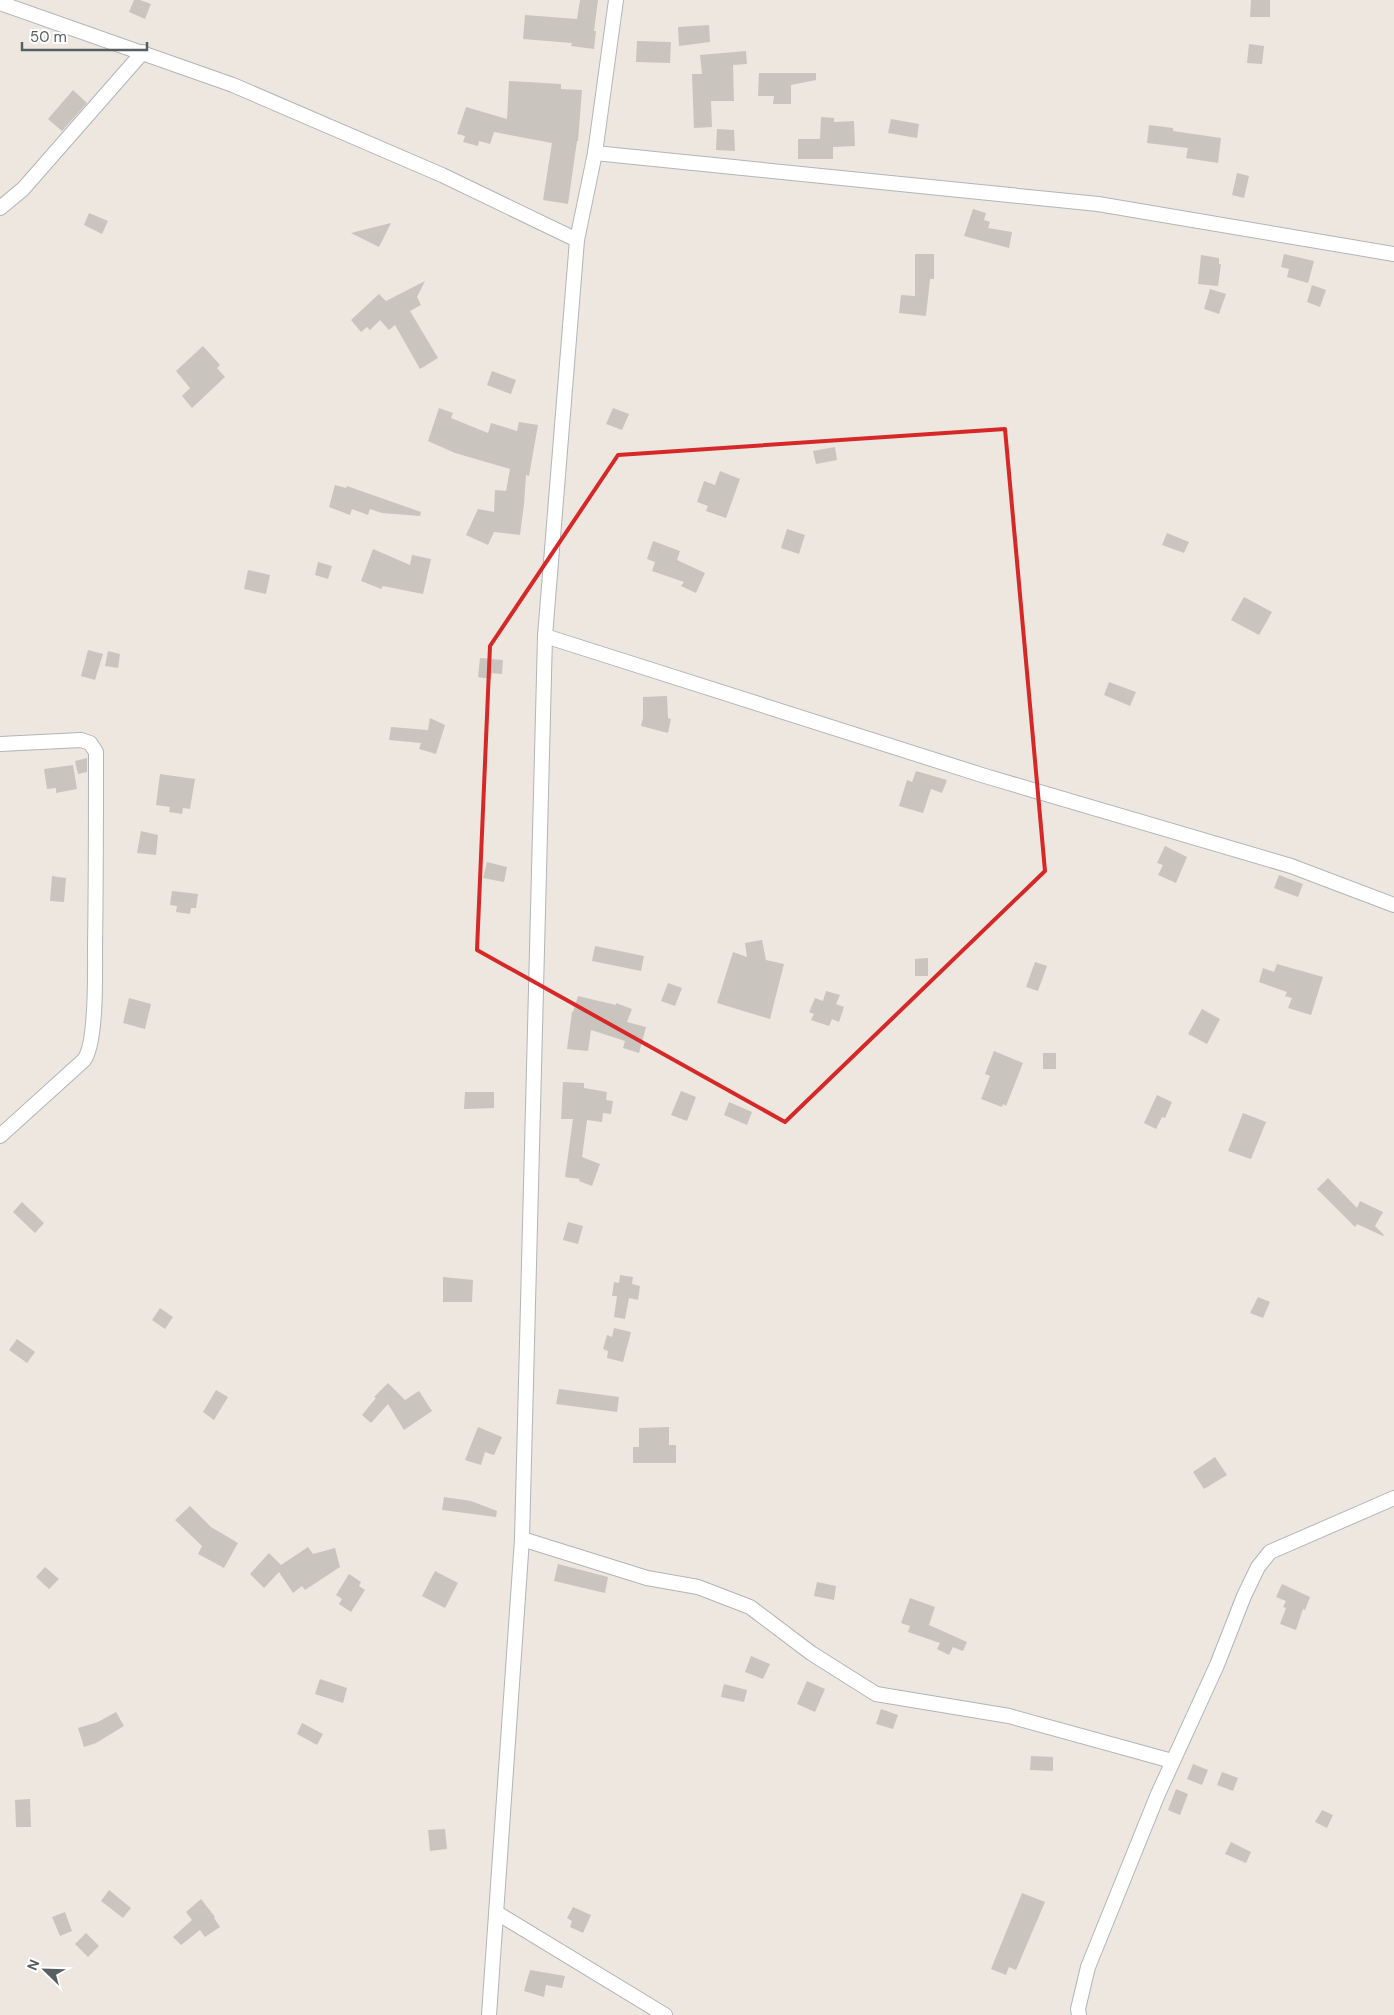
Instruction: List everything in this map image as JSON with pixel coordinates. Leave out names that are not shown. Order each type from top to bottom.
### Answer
[{"type":"street","points":[[489,2015],[522,1539],[545,636],[577,240],[595,153],[616,0]]},
{"type":"street","points":[[0,3],[233,85],[442,175],[577,240]]},
{"type":"street","points":[[0,208],[23,189],[143,52]]},
{"type":"street","points":[[595,153],[1098,204],[1394,254]]},
{"type":"street","points":[[545,636],[985,776],[1291,866],[1394,905]]},
{"type":"street","points":[[0,744],[81,740],[90,743],[96,752],[94,1006],[89,1051],[84,1060],[0,1136]]},
{"type":"street","points":[[1079,2015],[1078,2009],[1088,1967],[1172,1761],[1258,1566],[1270,1552],[1394,1498]]},
{"type":"street","points":[[522,1539],[647,1578],[698,1587],[750,1607],[811,1653],[876,1694],[1009,1716],[1172,1761]]},
{"type":"street","points":[[497,1913],[665,2015]]},
{"type":"highlighted area","points":[[1005,429],[1045,871],[785,1122],[477,950],[490,646],[618,455]]},
{"type":"building","points":[[134,0],[151,4],[145,19],[129,12]]},
{"type":"building","points":[[580,0],[598,0],[594,49],[571,46],[572,43],[523,39],[525,15],[577,19]]},
{"type":"building","points":[[1251,0],[1270,0],[1270,17],[1250,17]]},
{"type":"building","points":[[709,25],[710,42],[679,46],[678,27]]},
{"type":"building","points":[[637,41],[671,42],[670,63],[636,62]]},
{"type":"building","points":[[1249,44],[1264,46],[1262,64],[1247,63]]},
{"type":"building","points":[[746,51],[747,64],[733,65],[734,101],[711,101],[712,127],[694,128],[692,74],[702,74],[700,55]]},
{"type":"building","points":[[759,73],[816,73],[816,80],[791,85],[791,104],[773,104],[774,96],[758,96]]},
{"type":"building","points":[[509,81],[561,84],[561,89],[582,90],[578,141],[568,204],[543,200],[552,143],[494,132],[490,144],[479,141],[478,146],[463,142],[465,136],[457,134],[466,107],[507,119]]},
{"type":"building","points":[[73,90],[87,103],[62,131],[48,119]]},
{"type":"building","points":[[821,117],[834,118],[834,122],[854,121],[855,146],[833,147],[833,159],[798,159],[798,139],[820,139]]},
{"type":"building","points":[[891,119],[919,124],[917,138],[888,133]]},
{"type":"building","points":[[1149,125],[1173,128],[1173,131],[1221,138],[1218,163],[1186,158],[1188,148],[1147,143]]},
{"type":"building","points":[[717,129],[734,130],[735,151],[716,150]]},
{"type":"building","points":[[1237,173],[1249,176],[1244,198],[1232,195]]},
{"type":"building","points":[[973,209],[986,213],[984,220],[990,222],[988,228],[1012,232],[1009,248],[964,236]]},
{"type":"building","points":[[89,213],[108,221],[102,234],[84,225]]},
{"type":"building","points":[[391,223],[379,247],[351,233]]},
{"type":"building","points":[[915,254],[934,254],[934,279],[930,279],[926,316],[899,313],[901,295],[915,296]]},
{"type":"building","points":[[1284,254],[1314,261],[1308,283],[1287,277],[1289,269],[1281,267]]},
{"type":"building","points":[[1201,255],[1219,258],[1219,264],[1221,264],[1218,286],[1198,284]]},
{"type":"building","points":[[425,281],[417,297],[421,305],[410,311],[438,358],[420,369],[395,325],[389,330],[380,320],[370,330],[367,327],[361,332],[351,320],[379,294],[386,301]]},
{"type":"building","points":[[1312,285],[1326,290],[1320,307],[1307,302]]},
{"type":"building","points":[[1210,289],[1226,294],[1219,314],[1204,309]]},
{"type":"building","points":[[203,346],[220,365],[217,368],[225,377],[192,408],[182,396],[190,388],[176,371]]},
{"type":"building","points":[[492,371],[516,380],[511,394],[487,385]]},
{"type":"building","points":[[439,408],[453,413],[451,418],[488,433],[491,423],[517,431],[519,422],[538,425],[529,476],[526,475],[520,535],[494,532],[488,545],[466,535],[478,509],[494,512],[495,490],[506,491],[510,469],[455,453],[428,441]]},
{"type":"building","points":[[613,408],[629,414],[622,430],[606,424]]},
{"type":"building","points":[[835,447],[837,460],[816,464],[813,451]]},
{"type":"building","points":[[720,471],[740,479],[726,518],[706,511],[708,506],[697,502],[704,481],[715,485]]},
{"type":"building","points":[[335,485],[346,488],[347,486],[421,512],[420,516],[382,513],[370,509],[368,515],[352,509],[350,515],[329,507]]},
{"type":"building","points":[[787,529],[805,535],[799,554],[781,548]]},
{"type":"building","points":[[1167,533],[1189,542],[1184,553],[1162,545]]},
{"type":"building","points":[[653,541],[680,551],[677,560],[705,573],[696,593],[681,586],[684,582],[652,571],[655,562],[647,559]]},
{"type":"building","points":[[373,549],[410,565],[412,555],[431,559],[423,594],[383,586],[381,589],[361,581]]},
{"type":"building","points":[[318,562],[332,566],[328,579],[315,575]]},
{"type":"building","points":[[248,570],[270,575],[266,594],[244,589]]},
{"type":"building","points":[[1244,597],[1272,612],[1259,635],[1231,620]]},
{"type":"building","points":[[88,650],[103,654],[95,680],[81,676]]},
{"type":"building","points":[[108,651],[120,654],[118,668],[105,666]]},
{"type":"building","points":[[480,658],[503,660],[502,674],[492,673],[491,679],[478,677]]},
{"type":"building","points":[[1109,682],[1136,692],[1130,706],[1104,695]]},
{"type":"building","points":[[667,696],[668,718],[671,719],[668,733],[641,726],[643,697]]},
{"type":"building","points":[[430,718],[445,725],[436,754],[419,749],[421,743],[389,740],[391,727],[428,730]]},
{"type":"building","points":[[87,758],[87,772],[78,774],[75,761]]},
{"type":"building","points":[[73,765],[77,789],[56,793],[56,788],[47,789],[44,769]]},
{"type":"building","points":[[916,771],[947,780],[942,793],[931,789],[923,813],[899,806],[907,780],[912,782]]},
{"type":"building","points":[[160,774],[195,779],[190,809],[183,808],[182,814],[169,812],[170,807],[156,805]]},
{"type":"building","points":[[141,831],[158,835],[156,855],[137,853]]},
{"type":"building","points":[[1165,846],[1187,857],[1176,883],[1158,875],[1163,865],[1157,863]]},
{"type":"building","points":[[487,862],[507,867],[504,882],[483,878]]},
{"type":"building","points":[[1279,875],[1303,884],[1298,897],[1274,888]]},
{"type":"building","points":[[52,876],[66,878],[64,902],[50,901]]},
{"type":"building","points":[[172,891],[198,894],[196,908],[191,908],[190,914],[176,912],[177,906],[170,905]]},
{"type":"building","points":[[762,940],[766,960],[784,964],[770,1019],[717,1003],[733,952],[747,957],[745,943]]},
{"type":"building","points":[[595,946],[644,956],[641,971],[592,961]]},
{"type":"building","points":[[928,958],[928,976],[915,976],[915,959]]},
{"type":"building","points":[[1035,962],[1047,966],[1038,991],[1026,987]]},
{"type":"building","points":[[1277,964],[1323,977],[1311,1015],[1288,1008],[1292,998],[1285,996],[1287,992],[1259,982],[1263,968],[1274,972]]},
{"type":"building","points":[[668,983],[682,988],[675,1006],[661,1001]]},
{"type":"building","points":[[826,991],[840,995],[836,1004],[844,1007],[839,1022],[832,1019],[829,1026],[811,1020],[814,1014],[809,1012],[815,998],[823,1001]]},
{"type":"building","points":[[578,996],[616,1005],[616,1003],[632,1009],[627,1022],[646,1027],[639,1053],[623,1048],[625,1041],[591,1030],[588,1051],[567,1049],[572,1012]]},
{"type":"building","points":[[129,998],[151,1004],[145,1029],[123,1023]]},
{"type":"building","points":[[1202,1009],[1220,1019],[1207,1044],[1188,1034]]},
{"type":"building","points":[[994,1051],[1023,1063],[1006,1106],[1003,1104],[1002,1107],[981,1099],[990,1076],[985,1074]]},
{"type":"building","points":[[1043,1053],[1056,1053],[1056,1069],[1043,1069]]},
{"type":"building","points":[[563,1082],[584,1083],[584,1088],[607,1092],[606,1100],[613,1101],[611,1114],[603,1113],[602,1122],[587,1120],[582,1157],[600,1164],[592,1186],[579,1181],[580,1179],[565,1177],[573,1119],[561,1119]]},
{"type":"building","points":[[681,1091],[696,1097],[687,1121],[671,1115]]},
{"type":"building","points":[[465,1092],[494,1092],[494,1108],[464,1109]]},
{"type":"building","points":[[1157,1095],[1172,1102],[1165,1118],[1162,1117],[1156,1129],[1144,1123]]},
{"type":"building","points":[[729,1102],[752,1112],[747,1125],[724,1115]]},
{"type":"building","points":[[1243,1113],[1266,1122],[1251,1159],[1228,1151]]},
{"type":"building","points":[[1328,1178],[1357,1208],[1360,1201],[1383,1212],[1375,1226],[1383,1236],[1357,1224],[1355,1227],[1317,1189]]},
{"type":"building","points":[[22,1202],[44,1223],[35,1233],[13,1212]]},
{"type":"building","points":[[568,1222],[583,1226],[578,1244],[563,1240]]},
{"type":"building","points":[[620,1275],[633,1277],[632,1284],[640,1286],[638,1300],[629,1298],[625,1319],[614,1317],[617,1296],[612,1296],[614,1282],[619,1283]]},
{"type":"building","points":[[443,1277],[473,1280],[472,1302],[443,1302]]},
{"type":"building","points":[[1258,1297],[1270,1302],[1263,1318],[1250,1313]]},
{"type":"building","points":[[160,1308],[173,1317],[165,1329],[152,1320]]},
{"type":"building","points":[[614,1328],[631,1332],[623,1362],[607,1358],[608,1351],[603,1349],[607,1335],[612,1337]]},
{"type":"building","points":[[17,1339],[35,1352],[27,1363],[9,1350]]},
{"type":"building","points":[[388,1383],[405,1400],[419,1391],[432,1411],[404,1430],[388,1404],[371,1423],[362,1415],[376,1398],[374,1397]]},
{"type":"building","points":[[559,1389],[619,1397],[617,1412],[556,1404]]},
{"type":"building","points":[[216,1390],[228,1397],[214,1420],[203,1412]]},
{"type":"building","points":[[478,1427],[502,1437],[494,1455],[485,1452],[481,1465],[465,1460]]},
{"type":"building","points":[[669,1427],[669,1445],[676,1445],[676,1463],[633,1463],[633,1447],[639,1447],[639,1428]]},
{"type":"building","points":[[1215,1457],[1227,1475],[1204,1489],[1193,1472]]},
{"type":"building","points":[[444,1497],[471,1501],[497,1511],[496,1517],[442,1510]]},
{"type":"building","points":[[190,1506],[211,1527],[238,1543],[224,1568],[198,1554],[202,1546],[175,1520]]},
{"type":"building","points":[[308,1547],[313,1554],[335,1548],[340,1567],[305,1590],[302,1586],[293,1593],[279,1572],[264,1588],[250,1574],[269,1553],[281,1565]]},
{"type":"building","points":[[558,1564],[608,1577],[605,1593],[554,1581]]},
{"type":"building","points":[[45,1567],[59,1579],[49,1589],[36,1577]]},
{"type":"building","points":[[435,1571],[458,1583],[445,1608],[422,1596]]},
{"type":"building","points":[[349,1574],[361,1582],[359,1586],[365,1590],[351,1612],[339,1604],[342,1599],[336,1595]]},
{"type":"building","points":[[817,1582],[836,1586],[834,1600],[814,1596]]},
{"type":"building","points":[[1282,1584],[1310,1597],[1305,1610],[1303,1609],[1296,1630],[1280,1624],[1286,1608],[1283,1607],[1286,1601],[1276,1597]]},
{"type":"building","points":[[910,1598],[935,1607],[929,1625],[967,1642],[963,1651],[953,1647],[949,1655],[937,1649],[940,1643],[908,1632],[910,1626],[901,1623]]},
{"type":"building","points":[[751,1656],[770,1664],[763,1679],[745,1672]]},
{"type":"building","points":[[320,1679],[347,1688],[343,1703],[315,1694]]},
{"type":"building","points":[[807,1681],[825,1689],[815,1712],[797,1704]]},
{"type":"building","points":[[724,1684],[747,1690],[744,1702],[721,1697]]},
{"type":"building","points":[[881,1709],[898,1715],[893,1729],[876,1724]]},
{"type":"building","points":[[116,1712],[124,1726],[96,1743],[84,1747],[78,1728],[98,1722]]},
{"type":"building","points":[[302,1723],[323,1734],[317,1745],[297,1734]]},
{"type":"building","points":[[1031,1756],[1053,1757],[1053,1771],[1030,1770]]},
{"type":"building","points":[[1193,1764],[1208,1770],[1202,1785],[1187,1779]]},
{"type":"building","points":[[1222,1772],[1238,1778],[1233,1791],[1217,1785]]},
{"type":"building","points":[[1176,1789],[1188,1794],[1180,1815],[1168,1810]]},
{"type":"building","points":[[30,1799],[31,1827],[16,1827],[15,1800]]},
{"type":"building","points":[[1322,1810],[1333,1815],[1327,1828],[1315,1822]]},
{"type":"building","points":[[445,1829],[447,1849],[430,1851],[428,1830]]},
{"type":"building","points":[[1231,1842],[1251,1852],[1246,1863],[1225,1854]]},
{"type":"building","points":[[109,1890],[131,1908],[123,1918],[101,1901]]},
{"type":"building","points":[[1022,1893],[1045,1902],[1016,1970],[1009,1967],[1006,1975],[991,1969]]},
{"type":"building","points":[[201,1899],[220,1927],[205,1937],[200,1930],[181,1945],[173,1937],[192,1920],[186,1912]]},
{"type":"building","points":[[573,1907],[591,1915],[583,1933],[570,1927],[572,1921],[567,1918]]},
{"type":"building","points":[[65,1912],[72,1931],[60,1936],[52,1917]]},
{"type":"building","points":[[86,1933],[99,1946],[88,1957],[75,1944]]},
{"type":"building","points":[[530,1970],[565,1976],[562,1988],[546,1985],[544,1997],[524,1991]]}]
